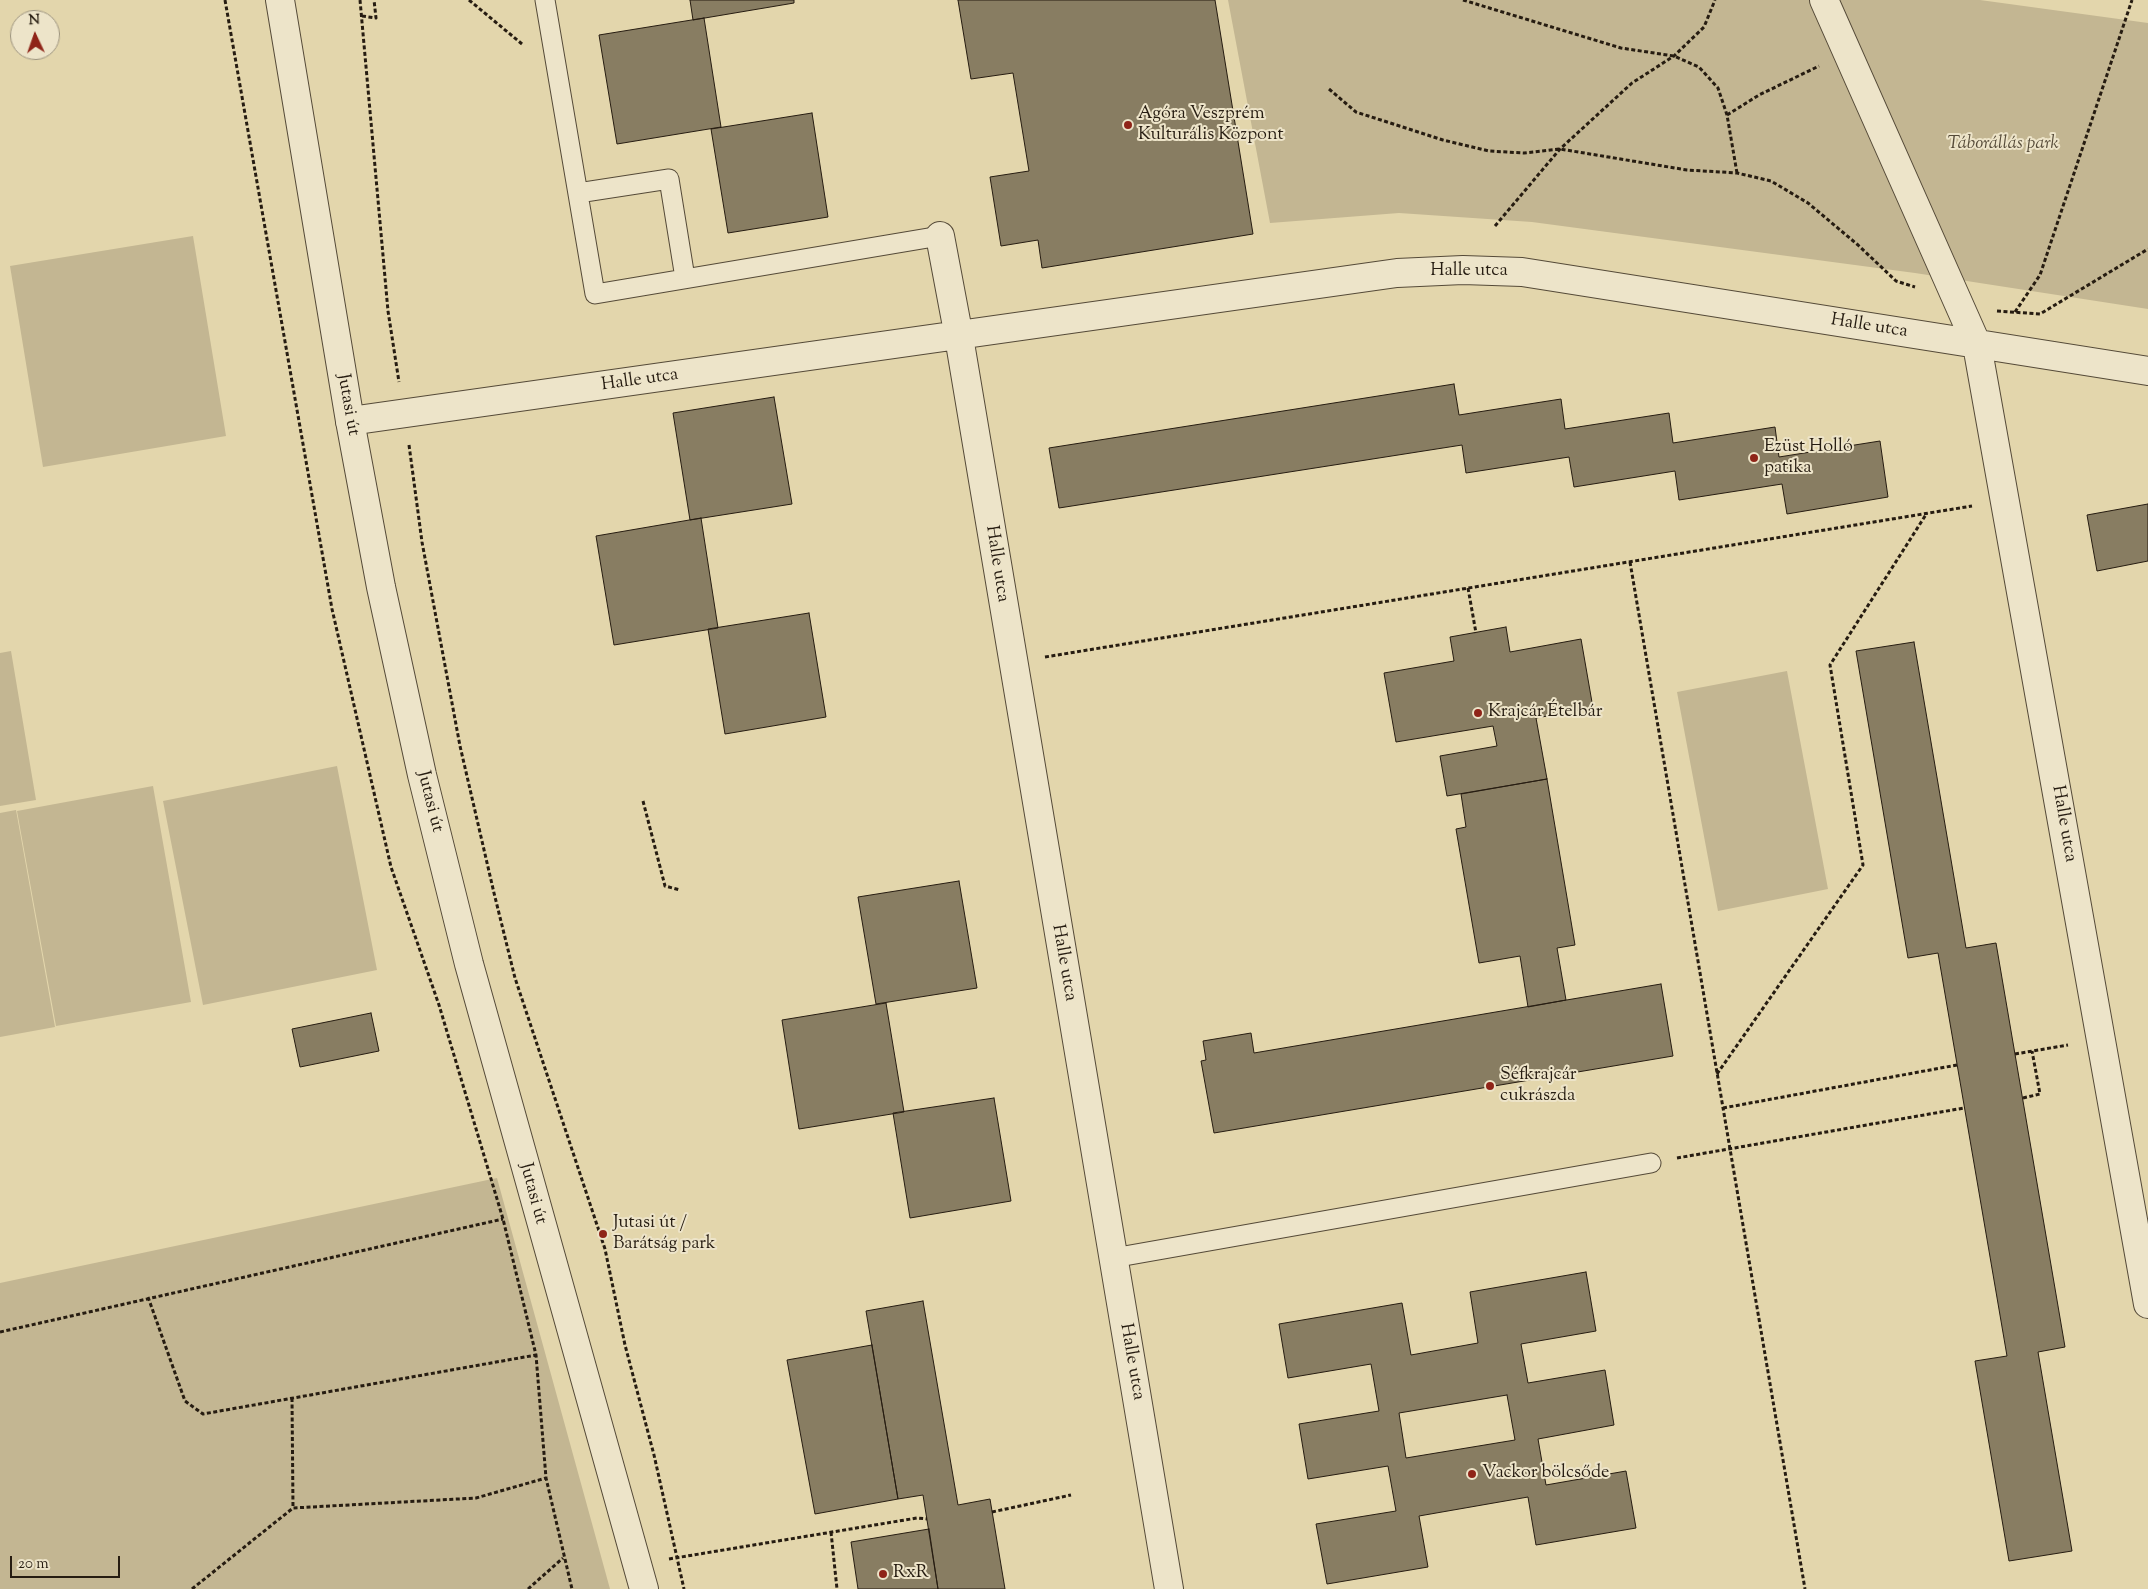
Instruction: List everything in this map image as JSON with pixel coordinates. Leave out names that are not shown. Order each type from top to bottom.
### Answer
[{"type":"street","name":"Jutasi út","points":[[280,0],[350,421],[381,587],[422,775],[469,964],[640,1576]]},
{"type":"street","name":"Halle utca","points":[[1824,0],[1977,345],[2148,1299]]},
{"type":"street","name":"Halle utca","points":[[940,236],[959,337],[1169,1589]]},
{"type":"street","name":"Halle utca","points":[[350,421],[1397,274],[1463,270],[1522,272],[2148,372]]},
{"type":"lane","points":[[545,0],[595,294],[940,236]]},
{"type":"lane","points":[[578,193],[669,179],[685,278]]},
{"type":"lane","points":[[1113,1258],[1651,1163]]},
{"type":"path","points":[[225,0],[332,609],[392,868],[439,1005],[503,1220],[536,1355],[546,1478],[563,1558],[572,1589]]},
{"type":"path","points":[[360,0],[388,311],[422,542],[460,746],[515,978],[605,1249],[625,1345],[654,1455],[684,1589]]},
{"type":"path","points":[[362,16],[376,18],[374,0]]},
{"type":"path","points":[[469,0],[557,73]]},
{"type":"path","points":[[1463,0],[1622,48],[1674,56],[1699,67],[1718,88],[1727,115],[1737,173]]},
{"type":"path","points":[[1496,226],[1560,149],[1632,82],[1674,56],[1704,27],[1715,0]]},
{"type":"path","points":[[2015,313],[2040,275],[2132,0]]},
{"type":"path","points":[[1727,115],[1759,95],[1848,54]]},
{"type":"path","points":[[1329,89],[1356,112],[1442,140],[1489,151],[1524,153],[1560,149],[1687,170],[1737,173],[1771,181],[1808,203],[1858,245],[1896,281],[1977,310],[2040,314],[2148,249]]},
{"type":"path","points":[[1013,662],[2005,500]]},
{"type":"path","points":[[1717,1074],[1864,865],[1830,666],[1928,513]]},
{"type":"path","points":[[1630,562],[1806,1589]]},
{"type":"path","points":[[1468,588],[1476,633]]},
{"type":"path","points":[[643,801],[665,886],[680,890]]},
{"type":"path","points":[[2015,1054],[2101,1038]]},
{"type":"path","points":[[2023,1098],[2040,1094],[2032,1051]]},
{"type":"path","points":[[1723,1108],[1957,1065]]},
{"type":"path","points":[[1651,1163],[1964,1108]]},
{"type":"path","points":[[0,1332],[148,1297],[503,1220]]},
{"type":"path","points":[[148,1297],[185,1401],[203,1414],[536,1355]]},
{"type":"path","points":[[292,1398],[294,1508]]},
{"type":"path","points":[[192,1589],[294,1508],[476,1498],[546,1478]]},
{"type":"path","points":[[992,1512],[1071,1495]]},
{"type":"path","points":[[640,1576],[676,1558],[917,1518],[927,1519]]},
{"type":"path","points":[[830,1532],[837,1589]]},
{"type":"path","points":[[528,1589],[563,1558]]},
{"type":"green space","name":"Táborállás park","points":[[1228,0],[1980,0],[2148,23],[2148,309],[1915,273],[1532,222],[1399,213],[1270,223]]},
{"type":"green space","points":[[193,236],[226,436],[43,467],[10,266]]},
{"type":"green space","points":[[11,651],[36,800],[0,806],[0,653]]},
{"type":"green space","points":[[1787,671],[1828,889],[1718,911],[1677,692]]},
{"type":"green space","points":[[337,766],[377,970],[203,1005],[163,801]]},
{"type":"green space","points":[[153,786],[191,1002],[56,1026],[17,811]]},
{"type":"green space","points":[[16,810],[55,1027],[0,1037],[0,813]]},
{"type":"green space","points":[[497,1178],[610,1589],[0,1589],[0,1283]]},
{"type":"building","points":[[690,0],[794,0],[794,3],[693,20]]},
{"type":"building","name":"Agóra Veszprém Kulturális Központ","points":[[958,0],[1215,0],[1253,234],[1042,268],[1038,240],[1001,246],[990,177],[1029,171],[1013,73],[971,79]]},
{"type":"building","points":[[704,18],[721,127],[617,144],[599,35]]},
{"type":"building","points":[[812,113],[828,217],[728,233],[711,129]]},
{"type":"building","points":[[1454,384],[1459,415],[1561,399],[1565,429],[1669,413],[1673,443],[1775,427],[1779,457],[1880,441],[1888,497],[1787,514],[1782,484],[1679,500],[1675,471],[1574,487],[1569,457],[1466,473],[1462,445],[1059,508],[1049,448]]},
{"type":"building","points":[[774,397],[792,504],[690,520],[673,413]]},
{"type":"building","points":[[2148,504],[2148,561],[2097,571],[2087,515]]},
{"type":"building","points":[[701,518],[718,628],[614,645],[596,536]]},
{"type":"building","points":[[809,613],[826,717],[725,734],[708,629]]},
{"type":"building","name":"Krajcár Ételbár","points":[[1506,627],[1510,652],[1581,639],[1593,708],[1536,718],[1547,779],[1447,796],[1440,756],[1497,746],[1493,726],[1396,742],[1384,673],[1454,661],[1450,637]]},
{"type":"building","points":[[1914,642],[1966,948],[1996,943],[2065,1347],[2038,1352],[2072,1551],[2009,1561],[1975,1361],[2007,1356],[1938,953],[1908,958],[1856,651]]},
{"type":"building","points":[[1547,779],[1575,945],[1557,948],[1566,1000],[1528,1007],[1520,956],[1479,963],[1456,829],[1466,827],[1461,794]]},
{"type":"building","points":[[959,881],[977,988],[876,1004],[858,897]]},
{"type":"building","points":[[1661,984],[1673,1056],[1214,1133],[1201,1061],[1206,1060],[1203,1041],[1251,1033],[1254,1053]]},
{"type":"building","points":[[886,1003],[904,1112],[799,1129],[782,1020]]},
{"type":"building","points":[[371,1013],[379,1051],[300,1067],[292,1029]]},
{"type":"building","points":[[994,1098],[1011,1201],[910,1218],[893,1113]]},
{"type":"building","points":[[1586,1272],[1596,1331],[1521,1344],[1528,1383],[1605,1370],[1614,1425],[1538,1439],[1546,1485],[1626,1471],[1636,1528],[1536,1545],[1528,1497],[1419,1516],[1428,1567],[1327,1584],[1316,1524],[1396,1511],[1388,1466],[1308,1479],[1299,1424],[1379,1411],[1371,1364],[1288,1378],[1279,1324],[1402,1303],[1411,1355],[1478,1343],[1470,1292]],"holes":[[[1507,1395],[1515,1440],[1406,1458],[1399,1413]]]},
{"type":"building","points":[[923,1301],[958,1505],[990,1499],[1005,1589],[938,1589],[923,1495],[898,1499],[866,1311]]},
{"type":"building","points":[[872,1345],[898,1499],[815,1514],[787,1360]]},
{"type":"building","points":[[929,1529],[938,1589],[858,1589],[851,1542]]},
{"type":"place","name":"Agóra Veszprém Kulturális Központ","points":[[1128,125]]},
{"type":"place","name":"Ezüst Holló patika","points":[[1754,458]]},
{"type":"place","name":"Krajcár Ételbár","points":[[1478,713]]},
{"type":"place","name":"Séfkrajcár cukrászda","points":[[1490,1086]]},
{"type":"place","name":"Jutasi út / Barátság park","points":[[603,1234]]},
{"type":"place","name":"Vackor bölcsőde","points":[[1472,1474]]},
{"type":"place","name":"RxR","points":[[883,1574]]}]
